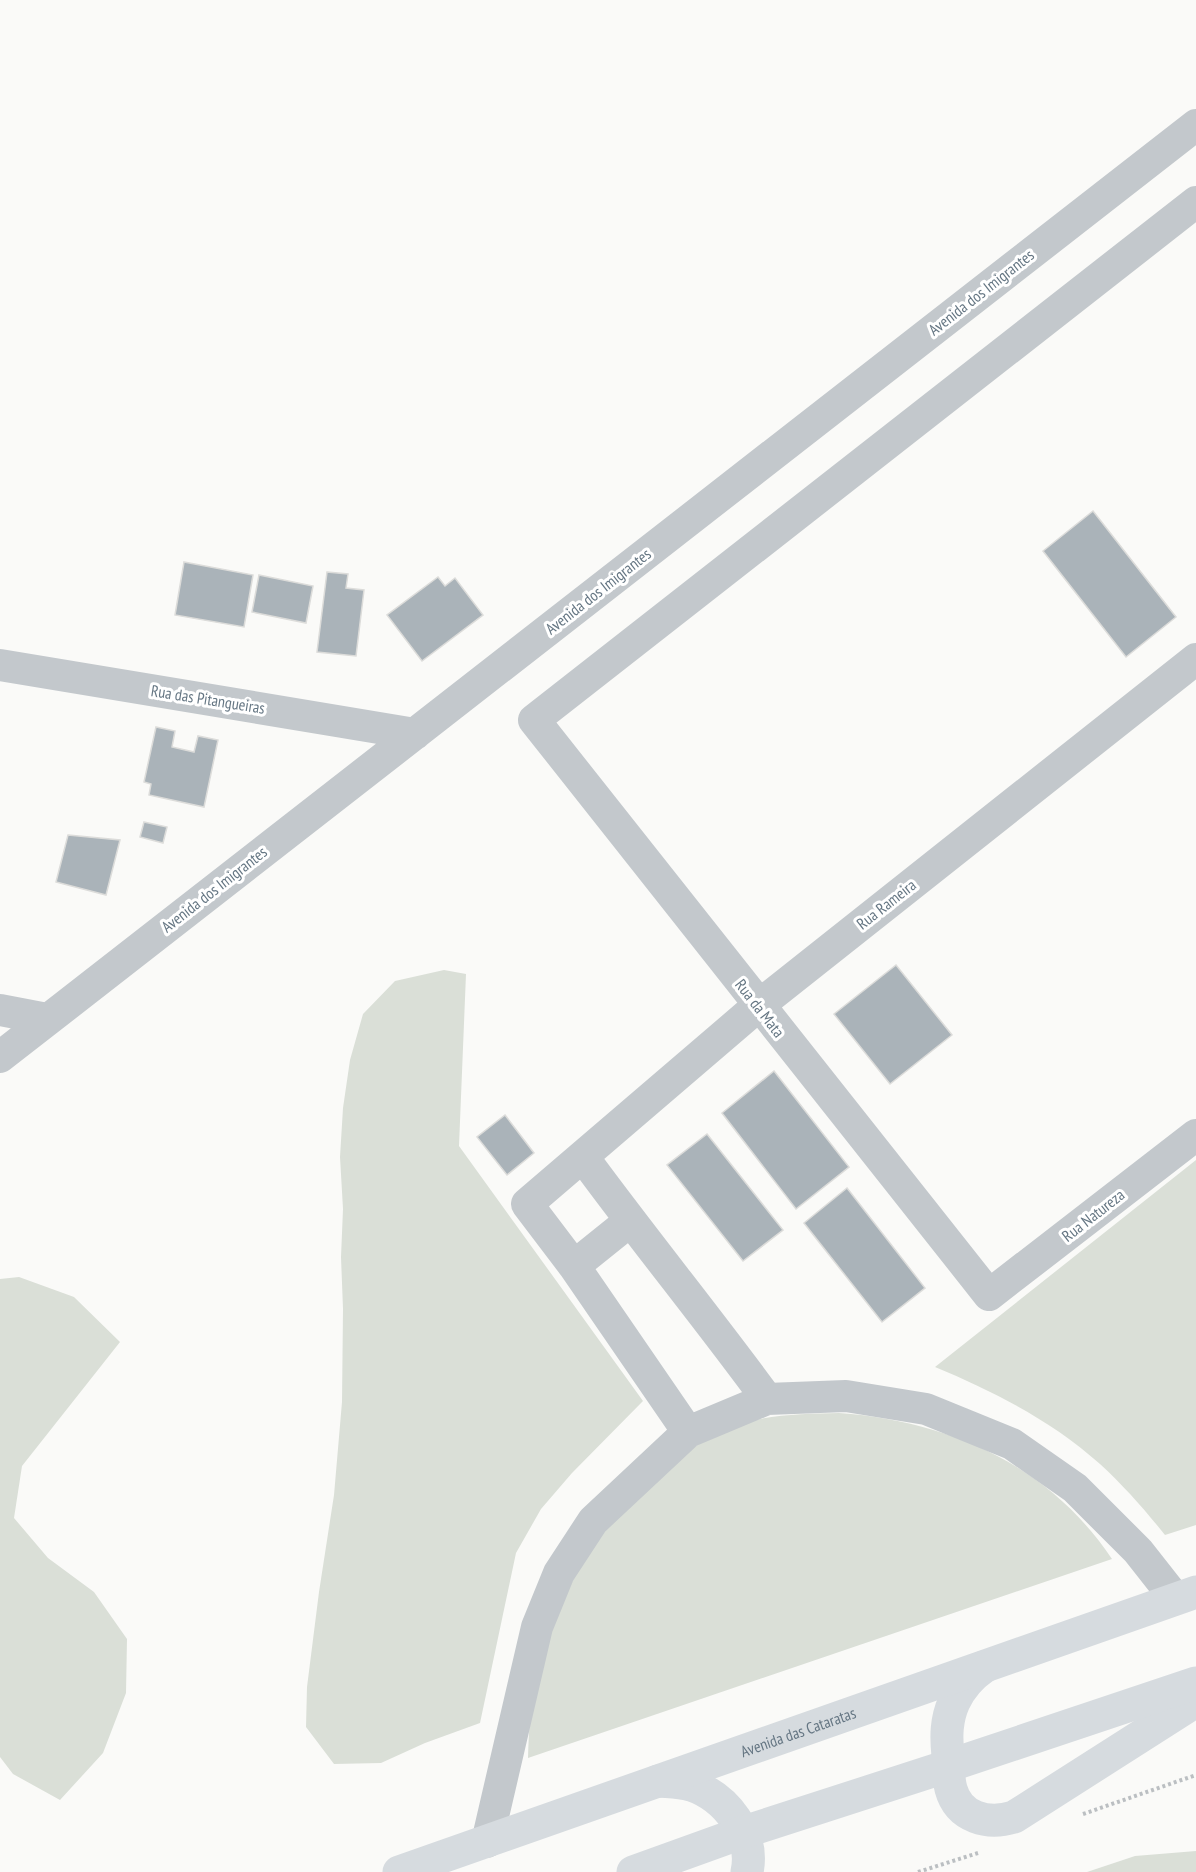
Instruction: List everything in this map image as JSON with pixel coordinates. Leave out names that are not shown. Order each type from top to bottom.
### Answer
[{"type":"main road","name":"Avenida das Cataratas","points":[[399,1872],[1186,1595]]},
{"type":"main road","points":[[985,1666],[962,1688],[951,1709],[946,1731],[951,1791],[966,1812],[983,1820],[1002,1821],[1014,1817],[1196,1701]]},
{"type":"main road","points":[[633,1872],[744,1832],[1196,1683]]},
{"type":"main road","points":[[658,1781],[690,1785],[721,1802],[744,1832],[748,1846],[747,1872]]},
{"type":"street","name":"Avenida dos Imigrantes","points":[[0,1057],[1196,125]]},
{"type":"street","name":"Rua da Mata","points":[[989,1295],[758,1006],[534,720],[1196,202]]},
{"type":"street","name":"Rua Rameira","points":[[574,1266],[526,1204],[758,1006],[1196,659]]},
{"type":"street","name":"Rua das Pitangueiras","points":[[0,665],[415,734]]},
{"type":"street","points":[[0,1010],[47,1019]]},
{"type":"street","name":"Rua Natureza","points":[[989,1295],[1196,1135]]},
{"type":"street","points":[[583,1157],[630,1221],[719,1332],[767,1399]]},
{"type":"street","points":[[630,1221],[574,1266],[688,1432]]},
{"type":"street","points":[[487,1842],[537,1627],[559,1573],[593,1521],[688,1432],[767,1399],[846,1395],[914,1407],[1012,1444],[1075,1488],[1186,1595]]},
{"type":"shaded area","points":[[444,970],[466,974],[459,1146],[643,1401],[572,1473],[541,1509],[516,1553],[480,1723],[425,1743],[381,1763],[334,1764],[306,1727],[307,1687],[334,1495],[342,1402],[343,1209],[340,1157],[343,1108],[350,1060],[363,1014],[395,981]]},
{"type":"shaded area","points":[[1196,1160],[1196,1525],[1165,1535],[1109,1472],[1062,1434],[1001,1397],[935,1367]]},
{"type":"shaded area","points":[[19,1277],[74,1297],[120,1342],[22,1466],[14,1518],[48,1558],[94,1592],[127,1639],[126,1693],[103,1753],[60,1800],[13,1774],[0,1757],[0,1279]]},
{"type":"shaded area","points":[[839,1413],[919,1426],[957,1438],[993,1454],[1027,1474],[1058,1498],[1087,1526],[1112,1559],[528,1758],[533,1693],[542,1653],[565,1596],[585,1559],[611,1521],[673,1463],[695,1446],[731,1427],[770,1417]]},
{"type":"shaded area","points":[[1196,1851],[1196,1872],[1087,1872],[1135,1856]]},
{"type":"building","points":[[1093,511],[1176,617],[1126,657],[1043,551]]},
{"type":"building","points":[[184,562],[253,575],[244,627],[175,615]]},
{"type":"building","points":[[327,572],[348,574],[346,588],[364,590],[356,656],[317,652]]},
{"type":"building","points":[[259,575],[313,586],[306,623],[252,612]]},
{"type":"building","points":[[438,577],[445,586],[455,578],[483,615],[422,661],[387,615]]},
{"type":"building","points":[[156,727],[175,731],[172,747],[194,752],[198,736],[218,740],[204,807],[149,795],[151,784],[144,782]]},
{"type":"building","points":[[144,822],[167,827],[163,843],[140,837]]},
{"type":"building","points":[[68,835],[120,840],[106,895],[56,882]]},
{"type":"building","points":[[896,965],[952,1035],[890,1084],[834,1014]]},
{"type":"building","points":[[774,1071],[849,1167],[796,1209],[722,1113]]},
{"type":"building","points":[[505,1115],[534,1153],[507,1175],[477,1137]]},
{"type":"building","points":[[707,1134],[783,1230],[743,1261],[667,1165]]},
{"type":"building","points":[[847,1188],[925,1288],[882,1322],[804,1223]]}]
